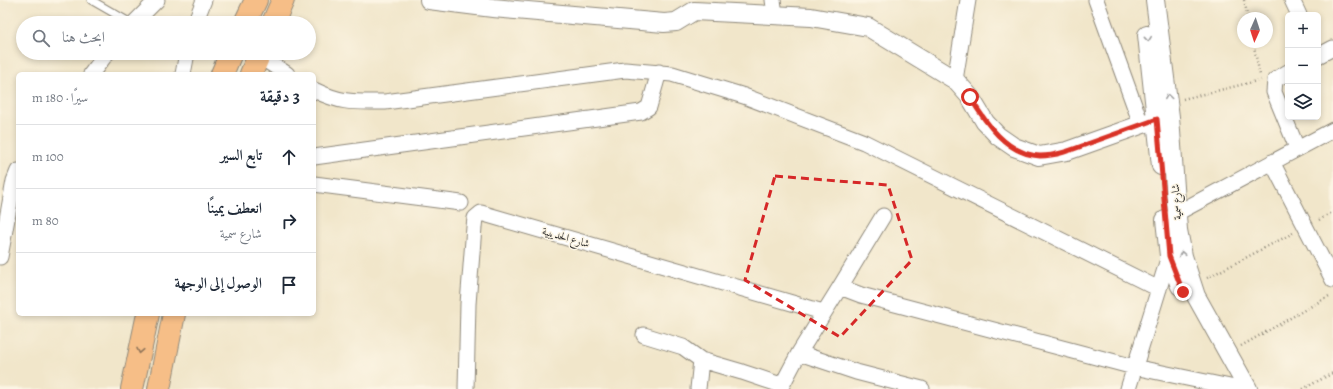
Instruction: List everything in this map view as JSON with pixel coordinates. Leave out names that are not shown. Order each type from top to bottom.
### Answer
[{"type":"highway","points":[[248,16],[256,0]]},
{"type":"highway","points":[[276,16],[283,0]]},
{"type":"highway","points":[[223,72],[228,60]]},
{"type":"highway","points":[[132,389],[148,316]]},
{"type":"highway","points":[[159,389],[174,316]]},
{"type":"street","points":[[141,16],[157,0]]},
{"type":"street","points":[[198,16],[204,0]]},
{"type":"street","points":[[429,0],[664,23],[676,22],[693,6],[774,7],[868,27],[955,80],[970,97],[985,122],[998,136],[1014,147],[1039,156],[1067,151],[1159,116],[1096,0]]},
{"type":"street","points":[[955,80],[968,0]]},
{"type":"street","name":"شارع سمية","points":[[1143,0],[1159,116],[1177,213],[1182,256],[1192,285],[1207,316],[1248,389]]},
{"type":"street","name":"شارع سمية","points":[[1155,0],[1159,116],[1169,256],[1190,308],[1235,389]]},
{"type":"street","points":[[1292,0],[1298,12]]},
{"type":"street","points":[[1321,54],[1333,48]]},
{"type":"street","points":[[94,72],[102,60]]},
{"type":"street","points":[[183,60],[183,72]]},
{"type":"street","points":[[257,61],[282,72]]},
{"type":"street","points":[[316,91],[333,99],[345,102],[385,102],[594,73],[625,70],[659,72],[696,81],[744,96],[864,142],[1159,289]]},
{"type":"street","points":[[316,157],[641,112],[649,107],[659,72]]},
{"type":"street","points":[[1285,74],[1275,80],[1274,92],[1297,148]]},
{"type":"street","points":[[1177,213],[1333,130]]},
{"type":"street","points":[[1272,162],[1333,280]]},
{"type":"street","points":[[0,257],[16,176]]},
{"type":"street","points":[[316,184],[461,203]]},
{"type":"street","name":"شارع الحديبية","points":[[466,389],[468,304],[474,227],[475,218],[481,213],[823,312]]},
{"type":"street","points":[[644,335],[678,345],[689,350],[701,360],[780,387],[823,312],[883,216]]},
{"type":"street","points":[[1128,389],[1169,256]]},
{"type":"street","points":[[840,287],[861,294],[1134,367],[1235,389]]},
{"type":"street","points":[[799,353],[856,372],[922,389]]},
{"type":"street","points":[[698,389],[701,360]]},
{"type":"lane","points":[[91,0],[119,16]]},
{"type":"path","points":[[1244,0],[1247,12]]},
{"type":"path","points":[[1159,116],[1267,79],[1260,75],[1254,48]]},
{"type":"path","points":[[1192,285],[1333,212]]},
{"type":"path","points":[[1229,353],[1333,294]]},
{"type":"path","points":[[1303,389],[1333,373]]},
{"type":"highlighted area","points":[[775,176],[888,185],[912,260],[840,337],[745,280]]},
{"type":"route","points":[[970,97],[985,122],[998,136],[1014,147],[1027,153],[1039,156],[1067,151],[1157,119],[1169,256],[1176,278],[1183,292]]}]
